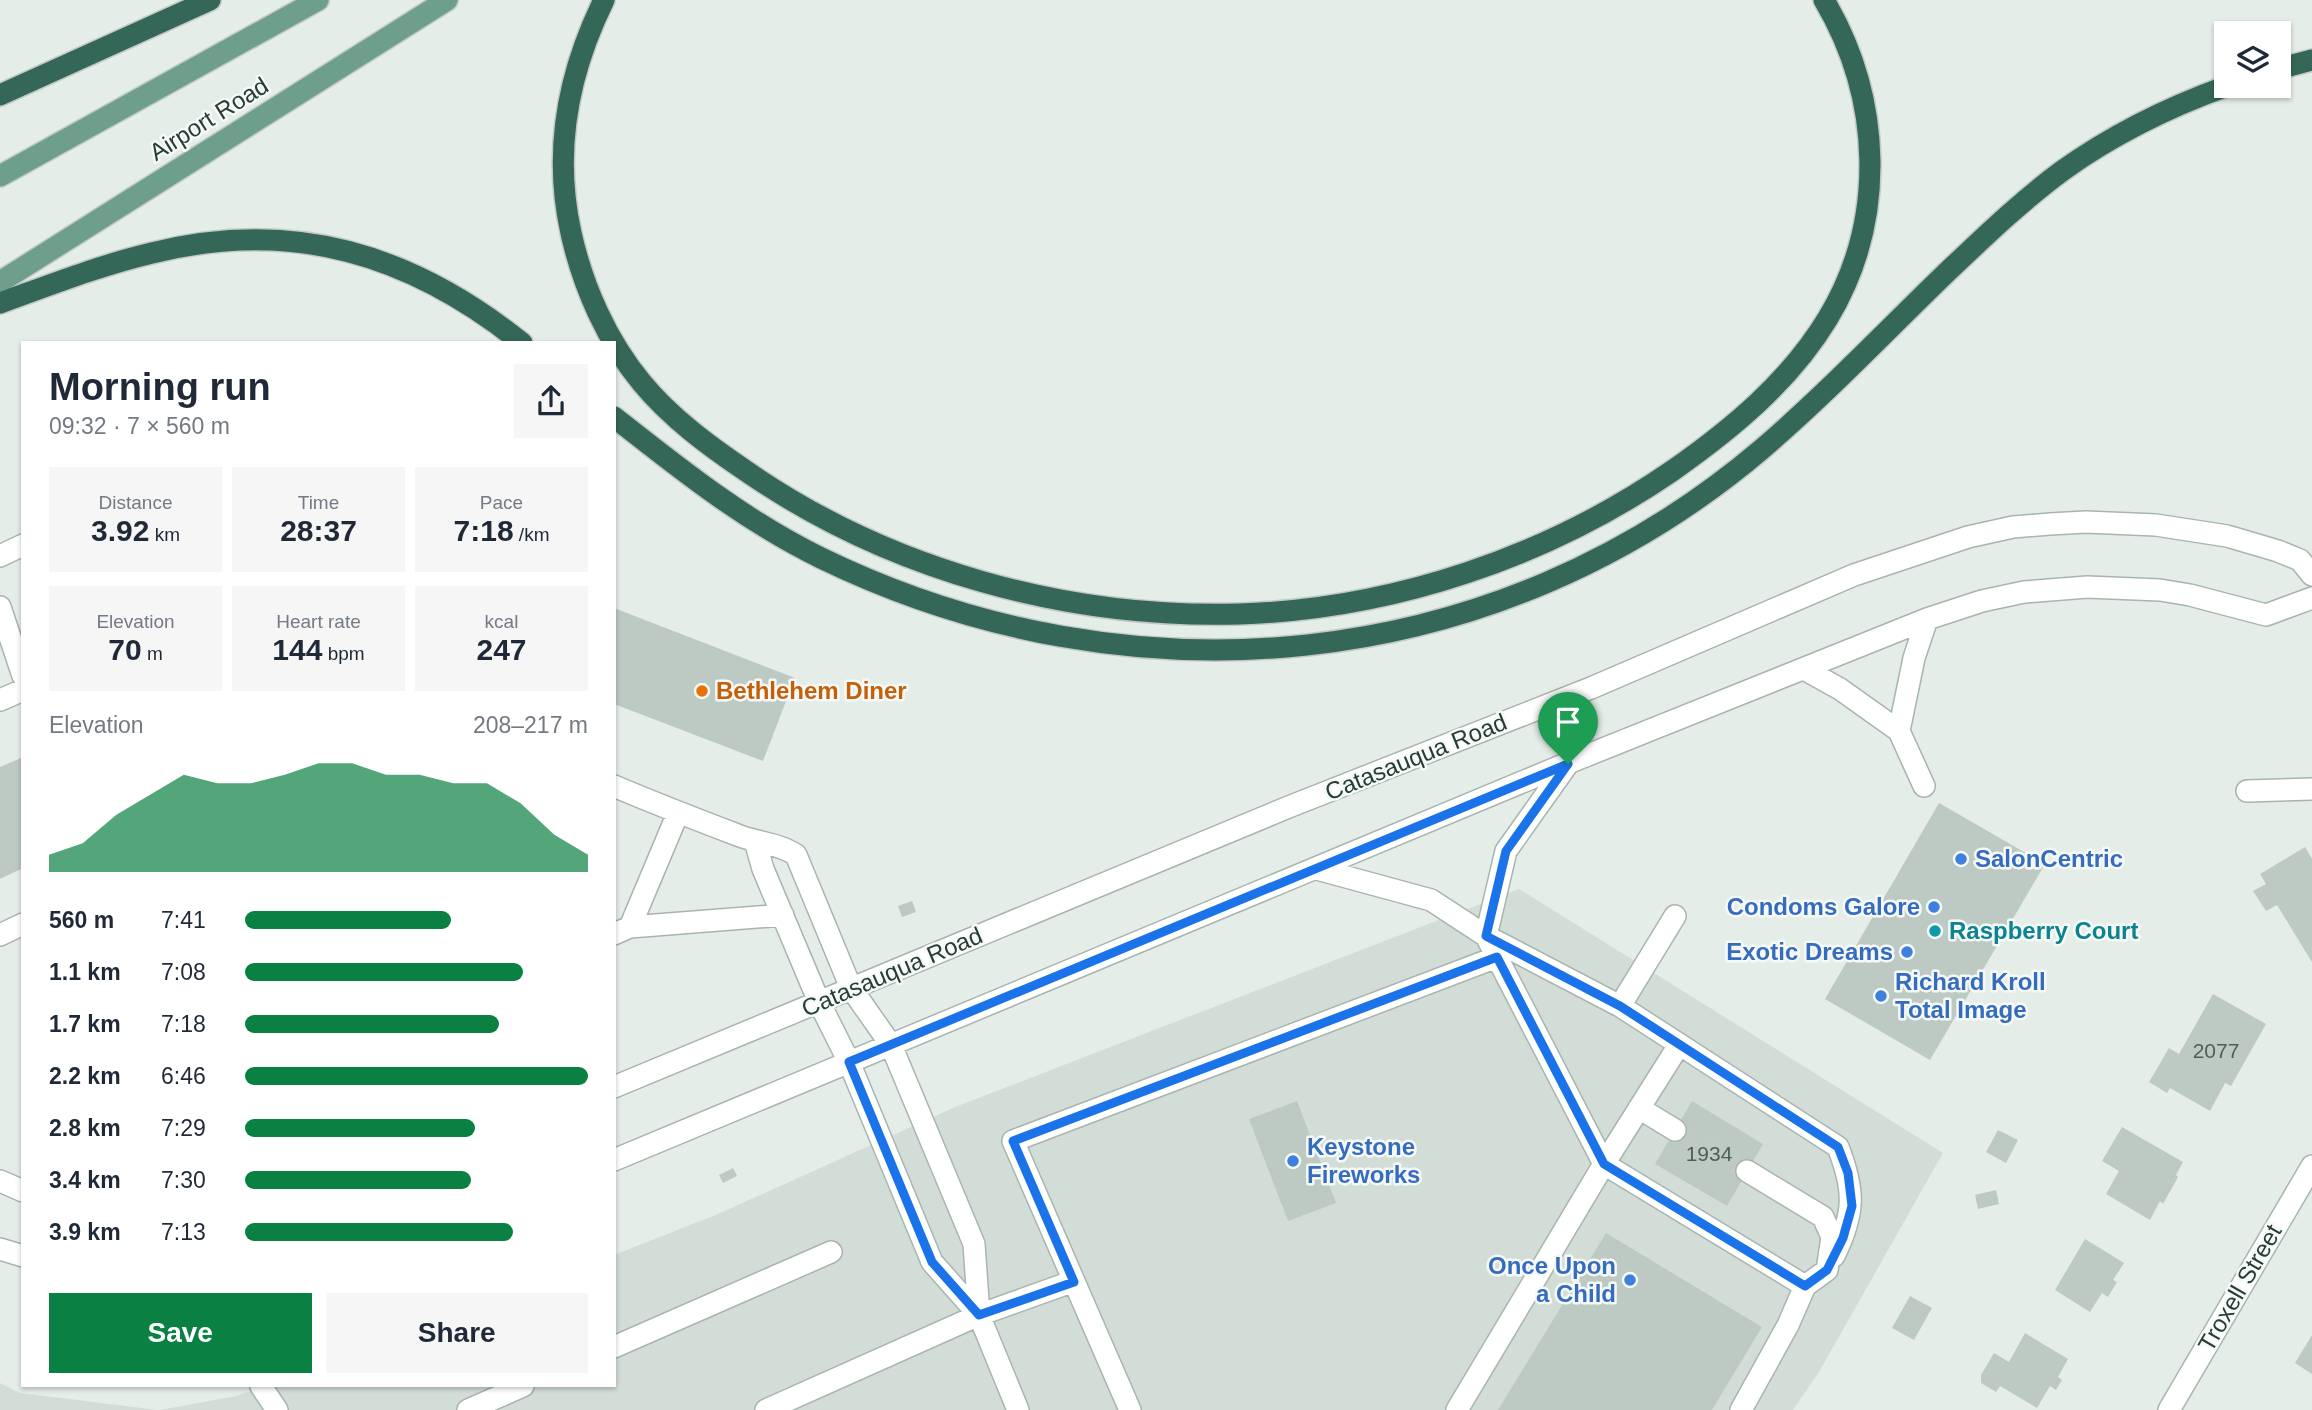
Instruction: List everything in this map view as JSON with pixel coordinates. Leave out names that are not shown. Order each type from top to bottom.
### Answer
[{"type":"highway","points":[[0,95],[210,0]]},
{"type":"highway","points":[[604,0],[579,59],[570,91],[563,156],[568,220],[583,278],[614,341]]},
{"type":"highway","points":[[616,344],[643,384],[665,407],[716,451],[794,502],[876,543],[984,582],[1069,602],[1139,611],[1241,614],[1319,606],[1396,592],[1448,578],[1553,538],[1650,486],[1697,453],[1769,393],[1816,338],[1850,275],[1867,212],[1870,147],[1861,84],[1841,31],[1824,0]]},
{"type":"highway","points":[[2291,66],[2312,60]]},
{"type":"highway","points":[[616,418],[694,480],[775,534],[862,577],[952,611],[1040,634],[1136,648],[1243,651],[1351,639],[1459,614],[1515,594],[1590,561],[1670,517],[1762,449],[1985,236],[2060,173],[2098,146],[2214,92]]},
{"type":"highway","points":[[0,303],[103,267],[153,253],[238,240],[276,240],[341,250],[406,271],[460,298],[519,341]]},
{"type":"main road","name":"Airport Road","points":[[0,176],[318,0]]},
{"type":"main road","name":"Airport Road","points":[[0,282],[447,0]]},
{"type":"street","name":"Catasauqua Road","points":[[616,1086],[1291,806],[1591,688],[1854,575],[1968,537],[2014,527],[2050,524],[2086,522],[2155,525],[2227,536],[2278,551],[2300,560],[2312,575]]},
{"type":"street","points":[[0,556],[21,546]]},
{"type":"street","points":[[616,1159],[1568,764],[1927,619],[2003,596],[2087,587],[2160,590],[2266,615],[2312,598]]},
{"type":"street","points":[[0,607],[21,670]]},
{"type":"street","points":[[1899,731],[1914,658],[1927,619]]},
{"type":"street","points":[[1804,669],[1840,689],[1899,731],[1924,786]]},
{"type":"street","points":[[0,700],[21,691]]},
{"type":"street","points":[[1568,764],[1506,851],[1486,936],[1604,1164],[1805,1286]]},
{"type":"street","points":[[616,787],[755,841],[785,848],[796,855],[852,988],[891,1045],[974,1244],[979,1315],[1018,1410]]},
{"type":"street","points":[[2247,791],[2312,789]]},
{"type":"street","points":[[622,931],[678,813]]},
{"type":"street","points":[[755,841],[819,1002],[849,1062],[932,1262],[979,1315]]},
{"type":"street","points":[[1317,869],[1431,900],[1486,936],[1620,1006],[1838,1147],[1848,1173],[1852,1206],[1843,1238],[1827,1270],[1805,1286],[1788,1325],[1741,1410]]},
{"type":"street","points":[[622,931],[783,915]]},
{"type":"street","points":[[1620,1006],[1675,916]]},
{"type":"street","points":[[0,935],[21,925]]},
{"type":"street","points":[[1130,1410],[1013,1141],[1497,957]]},
{"type":"street","points":[[1457,1410],[1604,1164],[1679,1045]]},
{"type":"street","points":[[1639,1108],[1675,1130]]},
{"type":"street","name":"Troxell Street","points":[[2169,1410],[2312,1166]]},
{"type":"street","points":[[1747,1171],[1823,1217],[1832,1237],[1827,1270]]},
{"type":"street","points":[[0,1181],[21,1190]]},
{"type":"street","points":[[0,1249],[21,1255]]},
{"type":"street","points":[[616,1346],[831,1252]]},
{"type":"street","points":[[766,1410],[979,1315],[1074,1282]]},
{"type":"street","points":[[262,1387],[277,1410]]},
{"type":"street","points":[[277,1410],[282,1387]]},
{"type":"street","points":[[468,1410],[521,1387]]},
{"type":"shaded area","points":[[1519,889],[1943,1153],[1819,1372],[1793,1410],[160,1410],[236,1396],[263,1387],[616,1387],[616,1254],[718,1214],[955,1107]]},
{"type":"shaded area","points":[[0,1383],[20,1393],[158,1410],[0,1410]]},
{"type":"building","name":"Bethlehem Diner","points":[[616,609],[795,678],[763,761],[616,705]]},
{"type":"building","points":[[21,758],[21,869],[0,879],[0,767]]},
{"type":"building","name":"Raspberry Court","points":[[1939,803],[2045,864],[1930,1060],[1825,999]]},
{"type":"building","points":[[2305,847],[2312,859],[2312,962],[2277,905],[2266,911],[2253,891],[2266,884],[2260,874]]},
{"type":"building","points":[[912,901],[916,912],[902,917],[898,906]]},
{"type":"building","points":[[2213,994],[2266,1024],[2231,1086],[2225,1083],[2210,1111],[2170,1088],[2167,1093],[2149,1082],[2169,1048],[2179,1054]]},
{"type":"building","name":"Keystone Fireworks","points":[[1297,1101],[1336,1203],[1288,1221],[1249,1119]]},
{"type":"building","points":[[1692,1101],[1763,1144],[1727,1206],[1655,1164]]},
{"type":"building","points":[[2122,1127],[2183,1162],[2163,1204],[2160,1201],[2150,1220],[2106,1194],[2119,1171],[2102,1161]]},
{"type":"building","points":[[1998,1130],[2018,1140],[2006,1163],[1986,1152]]},
{"type":"building","points":[[733,1168],[737,1176],[723,1183],[719,1175]]},
{"type":"building","points":[[1996,1190],[1999,1204],[1978,1209],[1975,1195]]},
{"type":"building","name":"Once Upon a Child","points":[[1606,1233],[1762,1327],[1712,1410],[1498,1410]]},
{"type":"building","points":[[2085,1239],[2124,1263],[2113,1280],[2117,1282],[2108,1297],[2102,1293],[2090,1312],[2055,1290]]},
{"type":"building","points":[[1910,1296],[1932,1308],[1914,1340],[1892,1328]]},
{"type":"building","points":[[2025,1333],[2068,1359],[2058,1377],[2062,1380],[2056,1390],[2050,1386],[2037,1408],[2000,1386],[1996,1392],[1981,1383],[1981,1375],[1994,1353],[2009,1362]]},
{"type":"building","points":[[2312,1335],[2312,1374],[2295,1363]]},
{"type":"tunnel","points":[[1675,1130],[1747,1171]]},
{"type":"place","name":"Bethlehem Diner","points":[[702,691]]},
{"type":"place","name":"SalonCentric","points":[[1961,859]]},
{"type":"place","name":"Condoms Galore","points":[[1934,907]]},
{"type":"place","name":"Raspberry Court","points":[[1935,931]]},
{"type":"place","name":"Exotic Dreams","points":[[1907,952]]},
{"type":"place","name":"Richard Kroll Total Image","points":[[1881,996]]},
{"type":"place","name":"Keystone Fireworks","points":[[1293,1161]]},
{"type":"place","name":"Once Upon a Child","points":[[1630,1280]]},
{"type":"route","points":[[1568,764],[1506,851],[1486,936],[1620,1006],[1838,1147],[1848,1173],[1852,1206],[1843,1238],[1827,1270],[1805,1286],[1604,1164],[1497,957],[1013,1141],[1074,1282],[979,1315],[932,1262],[849,1062],[1568,764]]}]
